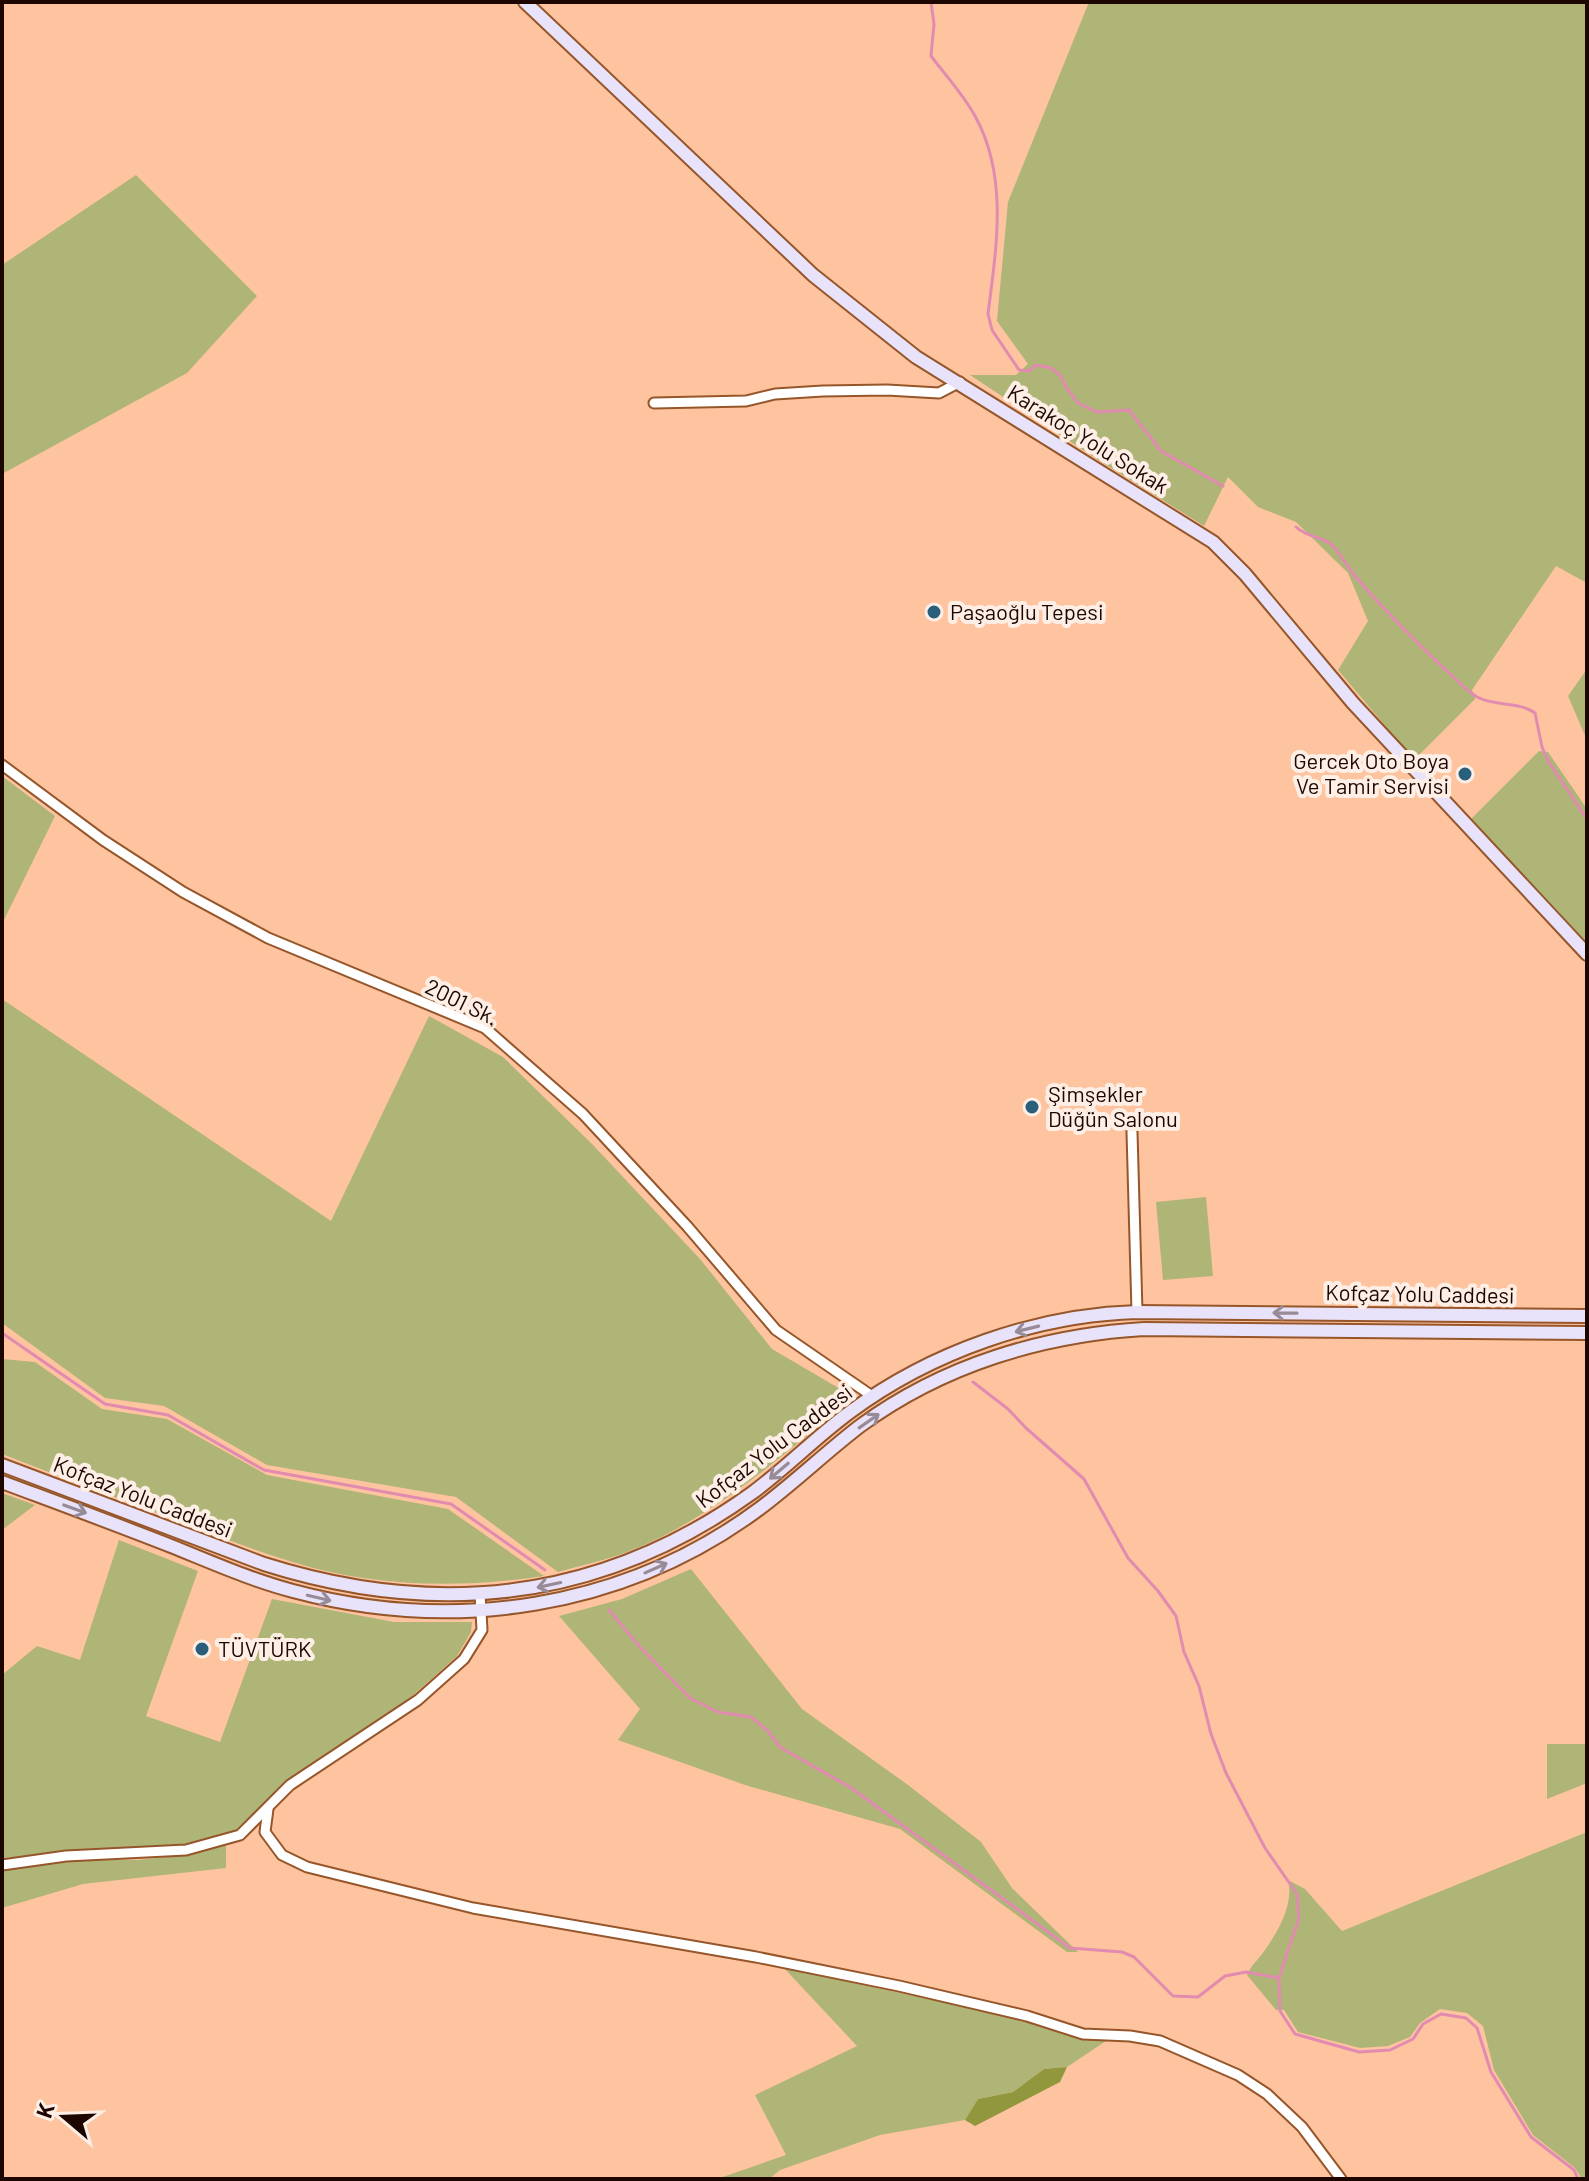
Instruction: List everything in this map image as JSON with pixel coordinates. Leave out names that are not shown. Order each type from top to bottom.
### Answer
[{"type":"main road","name":"Karakoç Yolu Sokak","points":[[525,2],[813,275],[916,357],[1213,542],[1245,574],[1353,703],[1587,954]]},
{"type":"main road","name":"Kofçaz Yolu Caddesi","points":[[2,1465],[264,1564],[304,1576],[389,1593],[480,1594],[574,1579],[663,1546],[697,1529],[754,1492],[872,1396],[947,1356],[995,1338],[1063,1321],[1137,1312],[1587,1316]]},
{"type":"main road","name":"Kofçaz Yolu Caddesi","points":[[2,1482],[290,1590],[355,1605],[394,1610],[482,1611],[570,1598],[658,1568],[758,1510],[862,1425],[896,1403],[963,1369],[996,1356],[1052,1341],[1110,1331],[1144,1329],[1587,1333]]},
{"type":"street","points":[[654,403],[746,401],[775,394],[823,391],[939,393],[960,382]]},
{"type":"street","name":"2001 Sk.","points":[[2,765],[103,840],[183,892],[268,938],[485,1028],[583,1114],[687,1226],[776,1330],[872,1396]]},
{"type":"street","points":[[1132,1132],[1137,1312]]},
{"type":"street","points":[[2,1865],[66,1856],[186,1850],[240,1835],[290,1785],[418,1700],[464,1659],[482,1630],[480,1594]]},
{"type":"street","points":[[268,1809],[265,1832],[282,1855],[307,1867],[473,1908],[756,1957],[885,1983],[1027,2016],[1083,2034],[1160,2041],[1238,2075],[1267,2094],[1302,2127],[1341,2179]]},
{"type":"green space","points":[[1089,2],[1587,2],[1587,583],[1556,566],[1472,690],[1475,699],[1414,760],[1338,670],[1368,621],[1348,573],[1296,522],[1258,507],[1228,477],[1204,526],[970,375],[1016,375],[1028,364],[997,321],[1008,202]]},
{"type":"green space","points":[[136,175],[257,296],[187,373],[2,474],[2,265]]},
{"type":"green space","points":[[1587,669],[1587,740],[1568,696]]},
{"type":"green space","points":[[1539,751],[1548,752],[1587,809],[1587,945],[1471,819]]},
{"type":"green space","points":[[2,776],[55,816],[2,924]]},
{"type":"green space","points":[[2,999],[331,1221],[429,1016],[503,1057],[593,1145],[700,1259],[772,1349],[854,1397],[748,1483],[691,1521],[630,1551],[558,1572],[456,1497],[267,1465],[164,1406],[105,1398],[2,1323]]},
{"type":"green space","points":[[1206,1197],[1213,1276],[1163,1280],[1156,1202]]},
{"type":"green space","points":[[2,1359],[35,1362],[102,1409],[167,1419],[267,1475],[448,1509],[544,1576],[431,1584],[386,1581],[320,1570],[257,1550],[2,1454]]},
{"type":"green space","points":[[2,1493],[35,1505],[2,1530]]},
{"type":"green space","points":[[119,1540],[198,1571],[146,1716],[220,1742],[272,1599],[394,1622],[472,1622],[471,1632],[457,1656],[410,1698],[288,1781],[239,1832],[186,1847],[2,1858],[2,1675],[37,1646],[80,1660]]},
{"type":"green space","points":[[691,1569],[802,1709],[981,1842],[1012,1888],[1078,1952],[1067,1952],[900,1829],[745,1785],[618,1740],[640,1709],[559,1616],[622,1599]]},
{"type":"green space","points":[[1547,1744],[1587,1744],[1587,1783],[1547,1799]]},
{"type":"green space","points":[[1587,1832],[1587,2179],[1582,2179],[1575,2168],[1533,2135],[1494,2070],[1483,2026],[1467,2013],[1440,2009],[1420,2023],[1410,2037],[1388,2046],[1360,2048],[1298,2032],[1284,2010],[1276,2010],[1247,1975],[1284,1916],[1289,1898],[1288,1880],[1305,1889],[1342,1931]]},
{"type":"green space","points":[[226,1842],[226,1868],[83,1884],[2,1908],[2,1869],[67,1859],[137,1860],[185,1855]]},
{"type":"green space","points":[[784,1968],[1021,2019],[1081,2038],[1109,2039],[1067,2067],[1044,2069],[1013,2092],[978,2099],[965,2120],[880,2135],[780,2170],[769,2179],[717,2179],[786,2155],[755,2095],[857,2046]]},
{"type":"green space","points":[[1067,2067],[1060,2082],[975,2126],[965,2120],[978,2099],[1013,2092],[1044,2069]]},
{"type":"waterway","points":[[931,2],[934,24],[931,56],[975,116],[986,139],[992,164],[997,214],[988,314],[992,330],[1019,370],[1029,371],[1036,365],[1051,368],[1061,376],[1078,403],[1097,412],[1129,410],[1161,451],[1223,486]]},
{"type":"waterway","points":[[1296,527],[1333,546],[1389,613],[1470,692],[1484,700],[1535,713],[1548,761],[1587,819]]},
{"type":"waterway","points":[[2,1333],[105,1404],[168,1415],[264,1470],[451,1504],[545,1570]]},
{"type":"waterway","points":[[973,1382],[1008,1409],[1084,1479],[1128,1558],[1176,1616],[1184,1652],[1199,1686],[1211,1734],[1226,1773],[1265,1848],[1297,1894],[1299,1918],[1279,1978]]},
{"type":"waterway","points":[[609,1610],[690,1698],[718,1712],[751,1717],[768,1731],[781,1748],[850,1787],[1070,1948],[1122,1952],[1134,1957],[1173,1996],[1198,1997],[1225,1976],[1246,1972],[1279,1978],[1280,2011],[1295,2034],[1359,2052],[1390,2050],[1413,2039],[1423,2024],[1441,2014],[1466,2018],[1477,2028],[1491,2072],[1531,2137],[1574,2170],[1578,2179]]},
{"type":"place","name":"Paşaoğlu Tepesi","points":[[934,612]]},
{"type":"place","name":"Gercek Oto Boya Ve Tamir Servisi","points":[[1465,774]]},
{"type":"place","name":"Şimşekler Düğün Salonu","points":[[1032,1107]]},
{"type":"place","name":"TÜVTÜRK","points":[[202,1649]]}]
